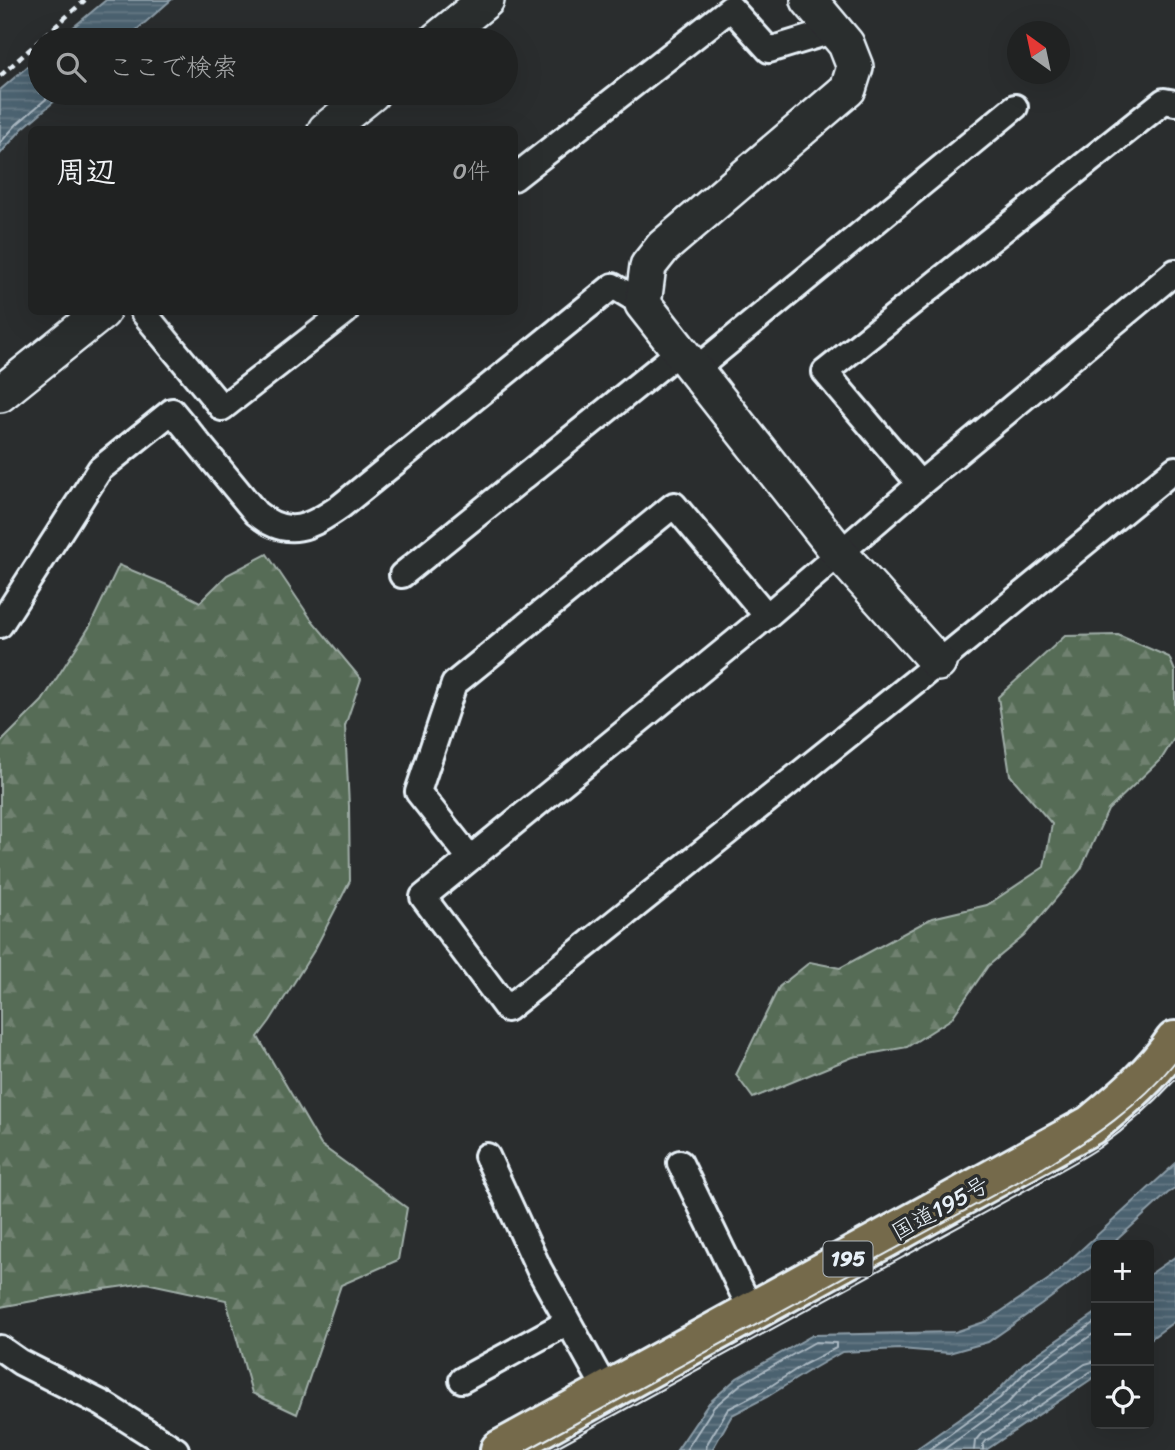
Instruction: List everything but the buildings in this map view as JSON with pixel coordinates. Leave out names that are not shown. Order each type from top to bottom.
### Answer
[{"type":"highway","name":"国道195号","points":[[500,1450],[1091,1125],[1172,1053]]},
{"type":"street","points":[[452,28],[486,0]]},
{"type":"street","points":[[643,304],[648,266],[663,247],[848,89],[855,67],[846,44],[809,0]]},
{"type":"street","points":[[518,175],[731,8],[769,50],[835,30]]},
{"type":"street","points":[[920,484],[825,372],[1164,101],[1175,103]]},
{"type":"street","points":[[331,126],[357,105]]},
{"type":"street","points":[[402,575],[1015,107]]},
{"type":"street","points":[[1175,272],[920,484],[767,617],[423,897],[507,1009],[1175,469]]},
{"type":"street","points":[[0,625],[100,469],[172,411],[266,522],[290,529],[305,527],[324,519],[341,506],[613,286],[643,304],[840,554],[938,663]]},
{"type":"street","points":[[0,394],[98,315]]},
{"type":"street","points":[[145,315],[222,408],[341,315]]},
{"type":"street","points":[[470,858],[418,792],[454,684],[653,522],[674,505],[767,617]]},
{"type":"street","points":[[487,1156],[539,1269],[607,1392]]},
{"type":"street","points":[[680,1163],[752,1312]]},
{"type":"street","points":[[462,1380],[568,1322]]},
{"type":"street","points":[[0,1348],[20,1362],[103,1404],[176,1450]]},
{"type":"path","points":[[54,28],[85,0]]},
{"type":"path","points":[[0,76],[28,51]]},
{"type":"green space","points":[[267,554],[311,619],[361,679],[345,726],[350,881],[315,949],[258,1037],[321,1145],[407,1208],[398,1260],[341,1285],[297,1414],[252,1393],[226,1300],[146,1283],[0,1307],[0,743],[42,701],[90,626],[119,565],[200,602],[227,575]]},
{"type":"green space","points":[[1118,635],[1169,657],[1175,671],[1175,737],[1162,758],[1108,810],[1081,869],[1024,936],[988,966],[951,1019],[907,1047],[853,1057],[753,1098],[736,1075],[779,987],[810,962],[840,968],[932,918],[987,905],[1044,867],[1052,824],[1010,775],[998,697],[1065,636]]},
{"type":"water","points":[[106,0],[171,0],[139,28],[72,28]]},
{"type":"water","points":[[28,66],[28,105],[50,105],[22,129],[0,154],[0,90]]},
{"type":"water","points":[[1175,1164],[1175,1189],[1116,1240],[1092,1240]]},
{"type":"water","points":[[1091,1241],[1090,1268],[988,1342],[949,1353],[900,1349],[842,1352],[732,1415],[712,1450],[677,1450],[709,1403],[737,1378],[813,1335],[955,1332],[987,1321],[1049,1279]]},
{"type":"water","points":[[1175,1257],[1175,1321],[1154,1336],[1154,1303],[1154,1272]]},
{"type":"water","points":[[1091,1316],[1091,1379],[986,1450],[915,1450],[996,1393],[1023,1364]]},
{"type":"tram line","points":[[527,1450],[1043,1168],[1114,1121],[1146,1093],[1175,1062]]},
{"type":"tram line","points":[[551,1450],[1086,1156],[1130,1124],[1175,1080]]}]
